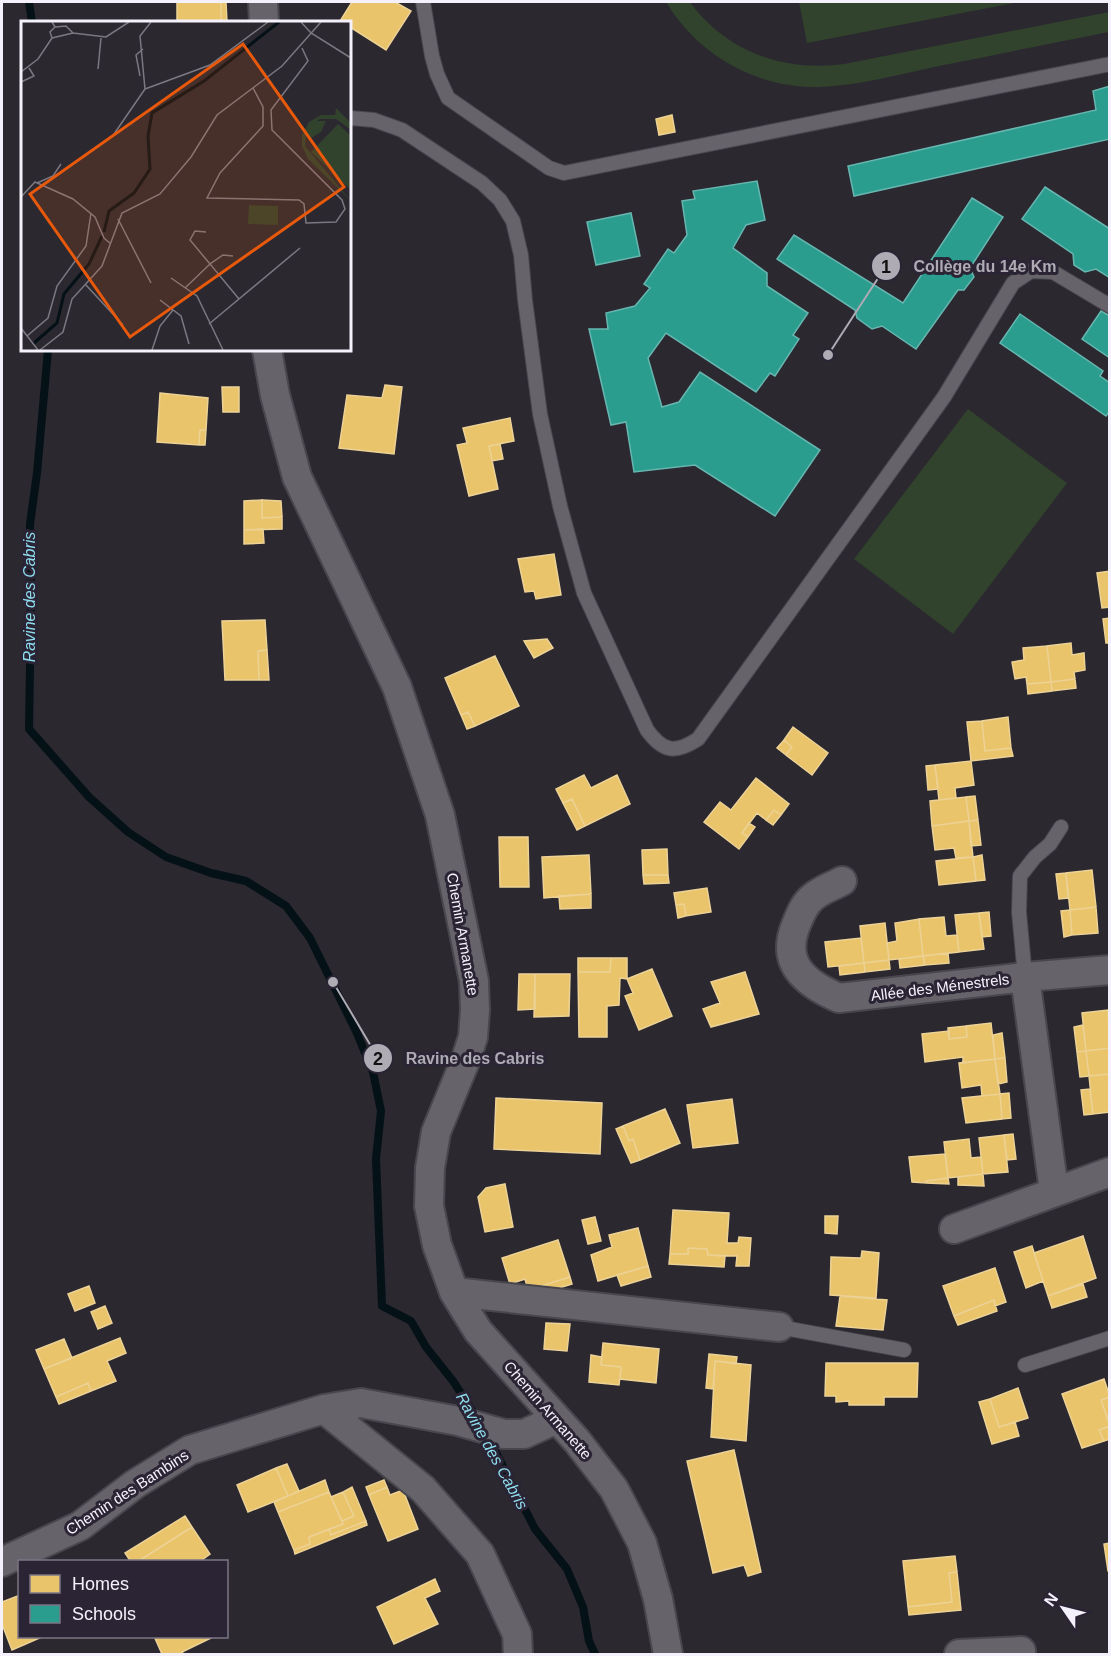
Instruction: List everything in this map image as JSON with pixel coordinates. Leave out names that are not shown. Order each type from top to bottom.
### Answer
[{"type":"street","points":[[263,2],[264,21]]},
{"type":"street","name":"Chemin Armanette","points":[[267,351],[274,395],[297,477],[397,687],[440,814],[474,981],[475,1010],[472,1037],[466,1059],[436,1132],[430,1168],[429,1206],[437,1245],[454,1292],[478,1331],[578,1441],[614,1489],[642,1543],[658,1599],[668,1654]]},
{"type":"street","name":"Allée des Ménestrels","points":[[842,881],[813,897],[803,908],[793,932],[791,959],[802,976],[822,991],[839,999],[1025,977],[1054,1191]]},
{"type":"street","points":[[1025,977],[1110,970]]},
{"type":"street","points":[[954,1229],[1110,1172]]},
{"type":"street","points":[[454,1292],[779,1327]]},
{"type":"street","name":"Chemin des Bambins","points":[[2,1562],[80,1526],[135,1484],[190,1450],[324,1408],[361,1403],[458,1421],[504,1434],[524,1434],[557,1419]]},
{"type":"street","points":[[324,1408],[423,1489],[480,1554],[517,1634],[518,1654]]},
{"type":"street","points":[[959,1654],[1021,1651]]},
{"type":"lane","points":[[423,2],[432,56],[448,98],[549,168],[564,173],[624,163],[1110,64]]},
{"type":"lane","points":[[351,118],[374,120],[402,130],[482,183],[500,200],[513,221],[521,255],[540,414],[560,506],[584,593],[647,730],[656,743],[670,749],[684,748],[698,739],[944,397],[1013,283],[1031,272],[1053,272],[1110,306]]},
{"type":"lane","points":[[1025,977],[1019,912],[1020,876],[1050,844],[1061,828]]},
{"type":"lane","points":[[779,1327],[904,1350]]},
{"type":"lane","points":[[1025,1365],[1110,1338]]},
{"type":"green space","points":[[666,2],[690,2],[704,19],[739,46],[758,55],[800,65],[844,64],[1109,12],[1109,32],[866,82],[818,87],[795,86],[751,75],[731,65],[695,38]]},
{"type":"green space","points":[[799,2],[1019,2],[807,43]]},
{"type":"green space","points":[[968,409],[1067,483],[953,634],[854,559]]},
{"type":"building: Homes","points":[[177,2],[221,2],[221,21],[177,21]]},
{"type":"building: Homes","points":[[221,2],[226,2],[227,21],[221,21]]},
{"type":"building: Homes","points":[[352,2],[395,2],[411,11],[386,50],[351,28],[351,21],[340,21]]},
{"type":"building: Homes","points":[[672,115],[675,132],[659,135],[656,119]]},
{"type":"building: Homes","points":[[385,385],[402,387],[394,454],[339,448],[347,395],[382,398]]},
{"type":"building: Homes","points":[[222,387],[239,387],[239,412],[223,412]]},
{"type":"building: Homes","points":[[160,393],[208,398],[206,430],[200,430],[199,445],[157,442]]},
{"type":"building: Homes","points":[[510,418],[514,441],[489,446],[498,489],[469,496],[457,445],[467,443],[463,428]]},
{"type":"building: Homes","points":[[200,430],[206,430],[205,445],[199,445]]},
{"type":"building: Homes","points":[[500,444],[503,459],[492,461],[489,446]]},
{"type":"building: Homes","points":[[262,500],[281,501],[282,517],[262,518]]},
{"type":"building: Homes","points":[[262,500],[262,518],[282,517],[282,529],[244,530],[244,501]]},
{"type":"building: Homes","points":[[263,529],[264,543],[244,544],[244,530]]},
{"type":"building: Homes","points":[[554,554],[561,595],[536,599],[534,591],[525,592],[518,559]]},
{"type":"building: Homes","points":[[1110,571],[1110,607],[1102,608],[1097,573]]},
{"type":"building: Homes","points":[[1110,618],[1110,643],[1106,643],[1103,619]]},
{"type":"building: Homes","points":[[265,620],[267,650],[258,651],[259,680],[225,680],[222,621]]},
{"type":"building: Homes","points":[[547,639],[553,648],[534,658],[524,641]]},
{"type":"building: Homes","points":[[1071,643],[1072,655],[1084,653],[1085,670],[1074,672],[1075,679],[1051,682],[1047,646]]},
{"type":"building: Homes","points":[[1047,646],[1051,682],[1027,684],[1026,677],[1015,679],[1012,662],[1024,660],[1023,648]]},
{"type":"building: Homes","points":[[267,650],[269,680],[259,680],[258,651]]},
{"type":"building: Homes","points":[[495,656],[519,706],[475,726],[468,712],[461,715],[445,678]]},
{"type":"building: Homes","points":[[1075,679],[1076,688],[1052,691],[1051,682]]},
{"type":"building: Homes","points":[[1051,682],[1052,691],[1028,694],[1027,684]]},
{"type":"building: Homes","points":[[468,712],[475,726],[467,729],[461,715]]},
{"type":"building: Homes","points":[[1008,717],[1011,748],[985,751],[982,721]]},
{"type":"building: Homes","points":[[982,721],[985,751],[1011,748],[1013,756],[971,761],[967,722]]},
{"type":"building: Homes","points":[[793,727],[828,753],[812,775],[786,755],[792,747],[784,740]]},
{"type":"building: Homes","points":[[784,740],[792,747],[786,755],[777,748]]},
{"type":"building: Homes","points":[[971,761],[974,785],[955,788],[956,798],[939,800],[935,765]]},
{"type":"building: Homes","points":[[935,765],[938,789],[928,790],[926,766]]},
{"type":"building: Homes","points":[[584,775],[591,788],[617,775],[630,804],[585,826],[572,799],[563,803],[556,789]]},
{"type":"building: Homes","points":[[756,778],[789,804],[781,815],[774,810],[766,820],[757,813],[742,833],[748,837],[739,849],[704,822],[720,802],[731,810]]},
{"type":"building: Homes","points":[[975,796],[978,820],[969,821],[966,797]]},
{"type":"building: Homes","points":[[966,797],[969,821],[932,826],[930,801]]},
{"type":"building: Homes","points":[[572,799],[585,826],[577,830],[563,803]]},
{"type":"building: Homes","points":[[774,810],[781,815],[773,825],[766,820]]},
{"type":"building: Homes","points":[[978,820],[981,845],[971,846],[969,821]]},
{"type":"building: Homes","points":[[969,821],[973,857],[956,858],[954,848],[935,850],[932,826]]},
{"type":"building: Homes","points":[[749,823],[755,827],[748,837],[742,833]]},
{"type":"building: Homes","points":[[499,837],[528,837],[529,887],[500,887]]},
{"type":"building: Homes","points":[[667,849],[668,875],[643,875],[642,850]]},
{"type":"building: Homes","points":[[589,855],[591,894],[544,898],[542,857]]},
{"type":"building: Homes","points":[[982,855],[985,880],[976,881],[973,857]]},
{"type":"building: Homes","points":[[973,857],[976,881],[939,885],[936,861]]},
{"type":"building: Homes","points":[[1092,870],[1096,907],[1070,910],[1066,873]]},
{"type":"building: Homes","points":[[1066,873],[1068,898],[1059,899],[1056,874]]},
{"type":"building: Homes","points":[[643,875],[668,875],[669,883],[644,884]]},
{"type":"building: Homes","points":[[707,888],[711,912],[686,916],[684,904],[676,905],[674,893]]},
{"type":"building: Homes","points":[[591,894],[591,908],[560,909],[559,896]]},
{"type":"building: Homes","points":[[684,904],[686,916],[678,918],[676,905]]},
{"type":"building: Homes","points":[[1096,907],[1098,933],[1072,935],[1070,910]]},
{"type":"building: Homes","points":[[1070,910],[1072,935],[1064,937],[1061,911]]},
{"type":"building: Homes","points":[[989,912],[991,936],[982,937],[979,913]]},
{"type":"building: Homes","points":[[979,913],[984,949],[959,952],[955,915]]},
{"type":"building: Homes","points":[[944,917],[946,936],[957,935],[959,952],[923,956],[919,919]]},
{"type":"building: Homes","points":[[919,919],[923,956],[889,960],[887,943],[897,941],[895,923]]},
{"type":"building: Homes","points":[[885,923],[889,960],[864,963],[860,926]]},
{"type":"building: Homes","points":[[861,938],[864,963],[828,967],[825,942]]},
{"type":"building: Homes","points":[[948,953],[949,963],[925,965],[923,956]]},
{"type":"building: Homes","points":[[923,956],[925,965],[900,968],[899,959]]},
{"type":"building: Homes","points":[[578,958],[611,958],[610,972],[578,972]]},
{"type":"building: Homes","points":[[611,958],[627,958],[627,979],[620,978],[619,1005],[607,1006],[607,1037],[579,1037],[578,972],[610,972]]},
{"type":"building: Homes","points":[[889,960],[890,969],[865,972],[864,963]]},
{"type":"building: Homes","points":[[864,963],[865,972],[840,975],[839,966]]},
{"type":"building: Homes","points":[[652,969],[672,1016],[639,1030],[625,996],[633,993],[627,979]]},
{"type":"building: Homes","points":[[745,972],[759,1014],[711,1027],[703,1009],[720,1003],[711,982]]},
{"type":"building: Homes","points":[[519,974],[535,974],[535,1009],[518,1010]]},
{"type":"building: Homes","points":[[535,974],[570,974],[569,1016],[534,1017]]},
{"type":"building: Homes","points":[[1108,1010],[1110,1048],[1086,1051],[1082,1013]]},
{"type":"building: Homes","points":[[991,1023],[995,1059],[963,1063],[963,1057],[925,1062],[922,1034],[949,1031],[949,1039],[967,1037],[966,1026]]},
{"type":"building: Homes","points":[[1083,1025],[1086,1051],[1077,1052],[1074,1027]]},
{"type":"building: Homes","points":[[966,1026],[967,1037],[949,1039],[948,1028]]},
{"type":"building: Homes","points":[[1002,1033],[1005,1058],[995,1059],[993,1035]]},
{"type":"building: Homes","points":[[1110,1048],[1110,1074],[1089,1076],[1086,1051]]},
{"type":"building: Homes","points":[[1086,1051],[1089,1076],[1080,1077],[1077,1052]]},
{"type":"building: Homes","points":[[1005,1058],[1007,1082],[998,1084],[995,1059]]},
{"type":"building: Homes","points":[[995,1059],[1000,1094],[982,1096],[981,1085],[962,1088],[959,1063]]},
{"type":"building: Homes","points":[[1110,1074],[1110,1112],[1093,1114],[1089,1076]]},
{"type":"building: Homes","points":[[1090,1089],[1093,1114],[1084,1115],[1081,1090]]},
{"type":"building: Homes","points":[[1009,1093],[1011,1118],[1002,1119],[1000,1094]]},
{"type":"building: Homes","points":[[1000,1094],[1002,1119],[966,1123],[962,1098]]},
{"type":"building: Homes","points":[[496,1098],[602,1103],[600,1154],[494,1149]]},
{"type":"building: Homes","points":[[732,1099],[738,1143],[693,1148],[687,1105]]},
{"type":"building: Homes","points":[[665,1109],[680,1143],[640,1160],[633,1139],[629,1141],[623,1126]]},
{"type":"building: Homes","points":[[623,1126],[629,1141],[633,1139],[640,1160],[631,1163],[616,1129]]},
{"type":"building: Homes","points":[[1013,1134],[1016,1159],[1007,1160],[1004,1135]]},
{"type":"building: Homes","points":[[1004,1135],[1008,1172],[983,1174],[979,1138]]},
{"type":"building: Homes","points":[[969,1139],[971,1158],[981,1157],[983,1174],[948,1178],[944,1142]]},
{"type":"building: Homes","points":[[945,1154],[948,1178],[926,1181],[926,1183],[912,1182],[909,1157]]},
{"type":"building: Homes","points":[[983,1174],[984,1186],[958,1185],[958,1177]]},
{"type":"building: Homes","points":[[948,1178],[949,1184],[926,1183],[926,1181]]},
{"type":"building: Homes","points":[[505,1184],[513,1227],[485,1232],[478,1197],[486,1188]]},
{"type":"building: Homes","points":[[673,1210],[729,1213],[727,1243],[738,1243],[739,1237],[751,1238],[749,1266],[736,1266],[737,1256],[708,1255],[707,1249],[688,1248],[688,1254],[670,1254]]},
{"type":"building: Homes","points":[[825,1216],[838,1216],[837,1234],[825,1233]]},
{"type":"building: Homes","points":[[595,1217],[601,1241],[588,1244],[582,1220]]},
{"type":"building: Homes","points":[[638,1228],[648,1266],[598,1281],[591,1255],[612,1247],[609,1235]]},
{"type":"building: Homes","points":[[1083,1236],[1096,1278],[1048,1296],[1034,1253]]},
{"type":"building: Homes","points":[[558,1240],[570,1277],[528,1290],[525,1279],[510,1284],[502,1258]]},
{"type":"building: Homes","points":[[1032,1246],[1043,1281],[1026,1288],[1014,1252]]},
{"type":"building: Homes","points":[[688,1248],[707,1249],[708,1255],[725,1256],[724,1267],[669,1264],[670,1254],[688,1254]]},
{"type":"building: Homes","points":[[862,1251],[879,1253],[876,1298],[830,1295],[831,1257],[861,1258]]},
{"type":"building: Homes","points":[[648,1266],[651,1277],[621,1286],[617,1275]]},
{"type":"building: Homes","points":[[995,1268],[1006,1302],[995,1306],[994,1300],[954,1316],[943,1286]]},
{"type":"building: Homes","points":[[570,1277],[572,1284],[546,1292],[544,1285]]},
{"type":"building: Homes","points":[[1083,1284],[1087,1297],[1052,1308],[1048,1296]]},
{"type":"building: Homes","points":[[89,1286],[95,1303],[75,1311],[68,1294]]},
{"type":"building: Homes","points":[[840,1296],[887,1300],[883,1330],[836,1326]]},
{"type":"building: Homes","points":[[994,1300],[997,1311],[958,1325],[954,1316]]},
{"type":"building: Homes","points":[[105,1306],[112,1323],[98,1329],[91,1312]]},
{"type":"building: Homes","points":[[546,1323],[570,1324],[567,1351],[544,1349]]},
{"type":"building: Homes","points":[[120,1338],[126,1353],[107,1361],[116,1381],[91,1391],[88,1383],[56,1397],[44,1369]]},
{"type":"building: Homes","points":[[64,1339],[72,1358],[44,1369],[36,1350]]},
{"type":"building: Homes","points":[[603,1343],[659,1349],[656,1383],[620,1379],[621,1367],[601,1365]]},
{"type":"building: Homes","points":[[709,1354],[737,1357],[736,1364],[715,1361],[713,1389],[706,1388]]},
{"type":"building: Homes","points":[[591,1355],[602,1357],[601,1365],[621,1367],[619,1385],[589,1382]]},
{"type":"building: Homes","points":[[715,1361],[751,1365],[746,1441],[711,1437]]},
{"type":"building: Homes","points":[[826,1363],[918,1363],[917,1397],[884,1397],[884,1405],[849,1405],[849,1401],[836,1402],[836,1396],[825,1396]]},
{"type":"building: Homes","points":[[1104,1379],[1110,1397],[1101,1400],[1110,1426],[1099,1430],[1104,1441],[1082,1448],[1062,1394]]},
{"type":"building: Homes","points":[[88,1383],[91,1391],[59,1404],[56,1397]]},
{"type":"building: Homes","points":[[1018,1388],[1028,1418],[999,1427],[990,1399]]},
{"type":"building: Homes","points":[[1110,1397],[1110,1425],[1101,1400]]},
{"type":"building: Homes","points":[[990,1399],[999,1427],[1015,1422],[1019,1436],[992,1444],[979,1402]]},
{"type":"building: Homes","points":[[1110,1426],[1110,1439],[1104,1441],[1099,1430]]},
{"type":"building: Homes","points":[[734,1450],[761,1572],[748,1576],[744,1565],[713,1573],[687,1461]]},
{"type":"building: Homes","points":[[287,1464],[299,1491],[288,1496],[276,1468]]},
{"type":"building: Homes","points":[[276,1468],[288,1496],[248,1512],[237,1485]]},
{"type":"building: Homes","points":[[325,1480],[329,1492],[278,1512],[274,1502]]},
{"type":"building: Homes","points":[[384,1480],[387,1487],[369,1495],[366,1487]]},
{"type":"building: Homes","points":[[352,1487],[366,1521],[331,1535],[329,1529],[343,1524],[342,1521],[354,1516],[343,1492]]},
{"type":"building: Homes","points":[[387,1487],[390,1495],[403,1490],[418,1529],[388,1541],[369,1495]]},
{"type":"building: Homes","points":[[329,1492],[343,1524],[309,1537],[310,1544],[294,1550],[278,1512]]},
{"type":"building: Homes","points":[[343,1492],[354,1516],[342,1521],[331,1497]]},
{"type":"building: Homes","points":[[185,1516],[192,1527],[140,1560],[130,1560],[125,1553]]},
{"type":"building: Homes","points":[[366,1521],[367,1525],[295,1554],[294,1550],[310,1544],[309,1537],[329,1529],[331,1535]]},
{"type":"building: Homes","points":[[192,1527],[210,1554],[202,1560],[140,1560]]},
{"type":"building: Homes","points":[[1110,1543],[1110,1571],[1108,1571],[1104,1544]]},
{"type":"building: Homes","points":[[955,1556],[957,1572],[949,1573],[952,1602],[908,1607],[903,1561]]},
{"type":"building: Homes","points":[[957,1572],[961,1610],[909,1615],[908,1607],[952,1602],[949,1573]]},
{"type":"building: Homes","points":[[435,1579],[440,1591],[425,1598],[438,1624],[394,1644],[377,1607]]},
{"type":"building: Homes","points":[[18,1596],[18,1638],[39,1638],[12,1650],[2,1624],[2,1602]]},
{"type":"building: Homes","points":[[155,1638],[211,1638],[182,1652],[184,1654],[162,1654]]},
{"type":"building: Schools","points":[[1110,86],[1110,139],[854,196],[848,166],[1096,110],[1093,91]]},
{"type":"building: Schools","points":[[757,181],[765,220],[746,225],[733,248],[767,273],[767,286],[808,313],[793,335],[799,339],[775,376],[770,373],[756,392],[666,333],[648,358],[662,407],[679,402],[700,372],[820,450],[775,516],[695,465],[634,472],[626,422],[611,425],[589,329],[608,329],[606,313],[635,306],[650,288],[644,284],[668,249],[674,253],[687,235],[682,201],[695,199],[693,191]]},
{"type":"building: Schools","points":[[1045,187],[1110,229],[1110,278],[1096,269],[1085,272],[1074,265],[1073,254],[1022,219]]},
{"type":"building: Schools","points":[[972,198],[1003,217],[970,268],[974,277],[964,290],[958,290],[916,349],[882,326],[872,329],[857,318],[855,310],[777,259],[794,235],[903,303]]},
{"type":"building: Schools","points":[[631,213],[640,256],[596,265],[587,222]]},
{"type":"building: Schools","points":[[1101,311],[1110,316],[1110,358],[1082,339]]},
{"type":"building: Schools","points":[[1020,314],[1103,371],[1100,376],[1110,383],[1110,411],[1106,416],[1000,343]]},
{"type":"waterway","name":"Ravine des Cabris","points":[[29,2],[32,21]]},
{"type":"waterway","name":"Ravine des Cabris","points":[[48,351],[30,524],[29,729],[89,797],[128,832],[166,857],[211,873],[246,881],[286,906],[310,938],[356,1031],[373,1072],[381,1111],[376,1159],[382,1306],[411,1321],[426,1347],[453,1381],[477,1418]]},
{"type":"waterway","name":"Ravine des Cabris","points":[[488,1437],[535,1529],[567,1569],[583,1607],[589,1641],[595,1654]]},
{"type":"place","name":"Collège du 14e Km","points":[[828,355]]},
{"type":"place","name":"Ravine des Cabris","points":[[333,982]]}]
